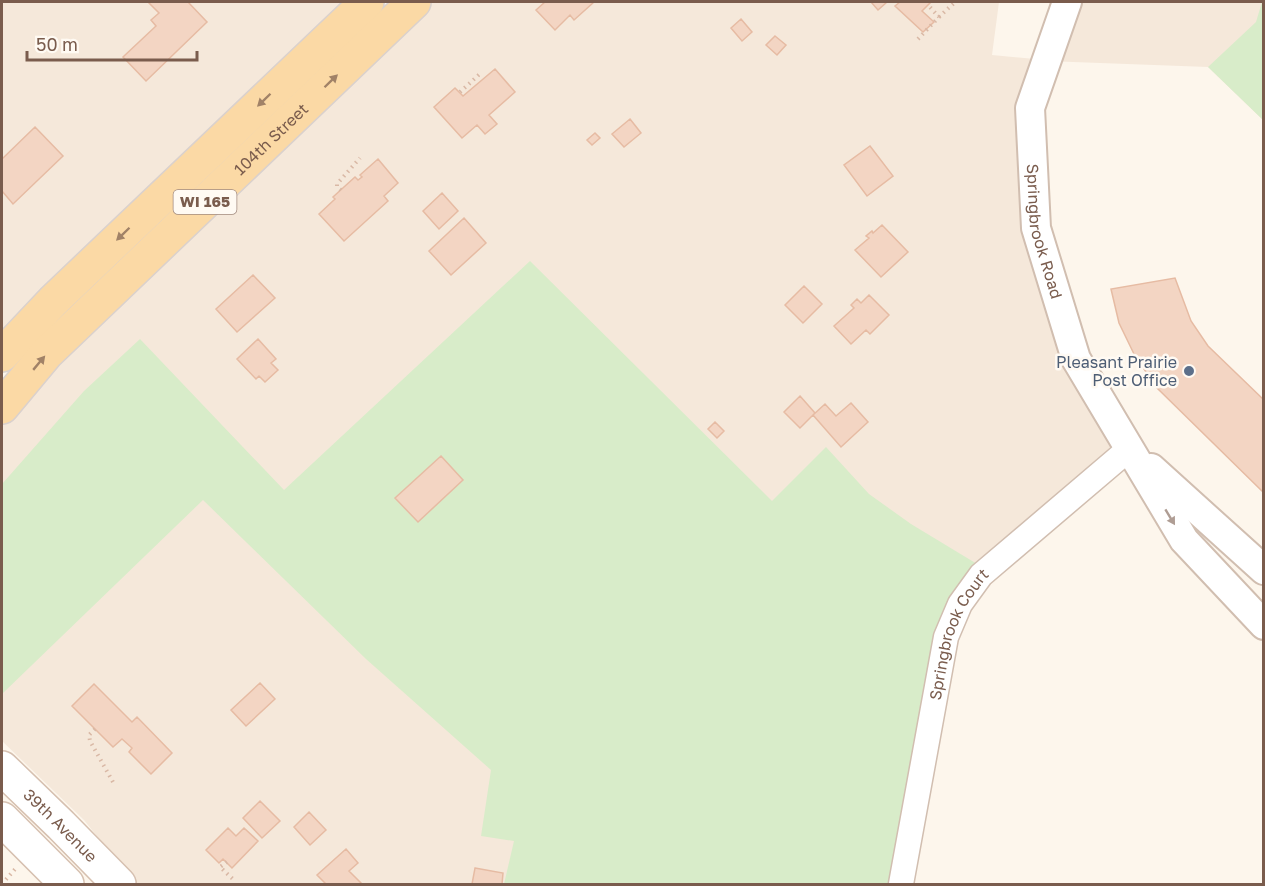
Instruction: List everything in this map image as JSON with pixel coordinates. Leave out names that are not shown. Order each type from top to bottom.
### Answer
[{"type":"main road","name":"104th Street","points":[[2,355],[53,301],[367,2]]},
{"type":"main road","name":"104th Street","points":[[2,407],[47,353],[414,2]]},
{"type":"main road","name":"39th Avenue","points":[[2,768],[119,885]]},
{"type":"main road","points":[[2,819],[67,885]]},
{"type":"main road","points":[[34,852],[61,825]]},
{"type":"street","name":"Springbrook Road","points":[[1067,2],[1030,108],[1036,228],[1076,359],[1184,540],[1263,625]]},
{"type":"street","name":"Springbrook Road","points":[[1129,449],[1263,570]]},
{"type":"street","name":"Springbrook Court","points":[[901,885],[946,637],[960,604],[981,575],[1129,449]]},
{"type":"path","points":[[918,39],[954,3],[952,2]]},
{"type":"path","points":[[928,5],[939,17]]},
{"type":"path","points":[[460,92],[482,72]]},
{"type":"path","points":[[341,190],[337,188],[337,184],[360,158]]},
{"type":"path","points":[[95,729],[89,735],[90,741],[113,782]]},
{"type":"path","points":[[226,862],[220,867],[235,881]]},
{"type":"shaded area","points":[[2,2],[367,2],[2,355]]},
{"type":"shaded area","points":[[414,2],[999,2],[992,55],[1046,60],[1067,2],[1263,2],[1263,120],[1208,67],[1046,61],[1036,228],[1129,449],[960,604],[901,884],[135,884],[84,820],[2,741],[2,416]]},
{"type":"green space","points":[[1262,2],[1264,2],[1263,120],[1208,67],[1256,22]]},
{"type":"green space","points":[[530,261],[772,501],[826,447],[869,494],[911,524],[987,570],[960,604],[901,884],[504,884],[514,841],[481,836],[491,770],[366,659],[203,500],[2,694],[2,484],[84,391],[140,339],[284,490]]},
{"type":"building","points":[[148,2],[188,2],[207,22],[146,81],[123,57],[156,26],[151,20],[159,13]]},
{"type":"building","points":[[545,2],[594,2],[574,20],[570,15],[555,30],[536,10]]},
{"type":"building","points":[[871,2],[887,2],[878,10]]},
{"type":"building","points":[[900,2],[931,2],[922,11],[934,22],[923,32],[895,6]]},
{"type":"building","points":[[741,19],[752,32],[742,41],[731,28]]},
{"type":"building","points":[[775,36],[786,45],[777,55],[766,45]]},
{"type":"building","points":[[495,69],[515,92],[489,115],[497,124],[485,134],[477,125],[462,138],[434,107],[455,88],[463,96]]},
{"type":"building","points":[[630,119],[641,133],[624,147],[612,134]]},
{"type":"building","points":[[35,127],[63,156],[13,204],[2,191],[2,159]]},
{"type":"building","points":[[595,133],[600,138],[592,145],[587,140]]},
{"type":"building","points":[[870,146],[893,176],[867,196],[844,165]]},
{"type":"building","points":[[378,159],[398,183],[384,196],[388,201],[344,241],[319,214],[335,199],[333,197],[355,177],[358,180],[362,177],[360,175]]},
{"type":"building","points":[[442,193],[458,211],[439,229],[423,211]]},
{"type":"building","points":[[464,218],[486,243],[451,275],[429,251]]},
{"type":"building","points":[[882,225],[908,252],[881,277],[855,250],[869,238],[866,236]]},
{"type":"building","points":[[253,275],[275,298],[237,332],[216,309]]},
{"type":"building","name":"Pleasant Prairie Post Office","points":[[1175,278],[1191,321],[1208,346],[1264,400],[1264,493],[1156,387],[1134,354],[1119,323],[1111,289]]},
{"type":"building","points":[[804,286],[822,304],[803,323],[785,305]]},
{"type":"building","points":[[869,295],[889,315],[870,334],[866,330],[851,344],[834,326],[854,308],[851,305],[857,299],[861,303]]},
{"type":"building","points":[[258,339],[276,359],[271,363],[278,370],[265,382],[259,376],[256,379],[237,359]]},
{"type":"building","points":[[800,396],[815,413],[800,428],[784,412]]},
{"type":"building","points":[[851,403],[868,422],[841,447],[813,415],[825,404],[836,416]]},
{"type":"building","points":[[715,422],[724,431],[717,438],[708,429]]},
{"type":"building","points":[[441,456],[463,480],[418,522],[395,498]]},
{"type":"building","points":[[260,683],[275,699],[246,726],[231,710]]},
{"type":"building","points":[[94,684],[132,722],[137,717],[172,753],[151,774],[129,752],[132,748],[122,739],[113,747],[72,706]]},
{"type":"building","points":[[260,801],[280,821],[262,838],[243,818]]},
{"type":"building","points":[[309,812],[326,830],[310,845],[294,827]]},
{"type":"building","points":[[228,828],[236,836],[244,828],[258,841],[232,868],[223,859],[219,863],[206,850]]},
{"type":"building","points":[[346,849],[358,863],[349,871],[362,884],[326,884],[317,875]]},
{"type":"building","points":[[475,868],[503,873],[502,884],[472,884]]},
{"type":"place","name":"Pleasant Prairie Post Office","points":[[1189,371]]}]
